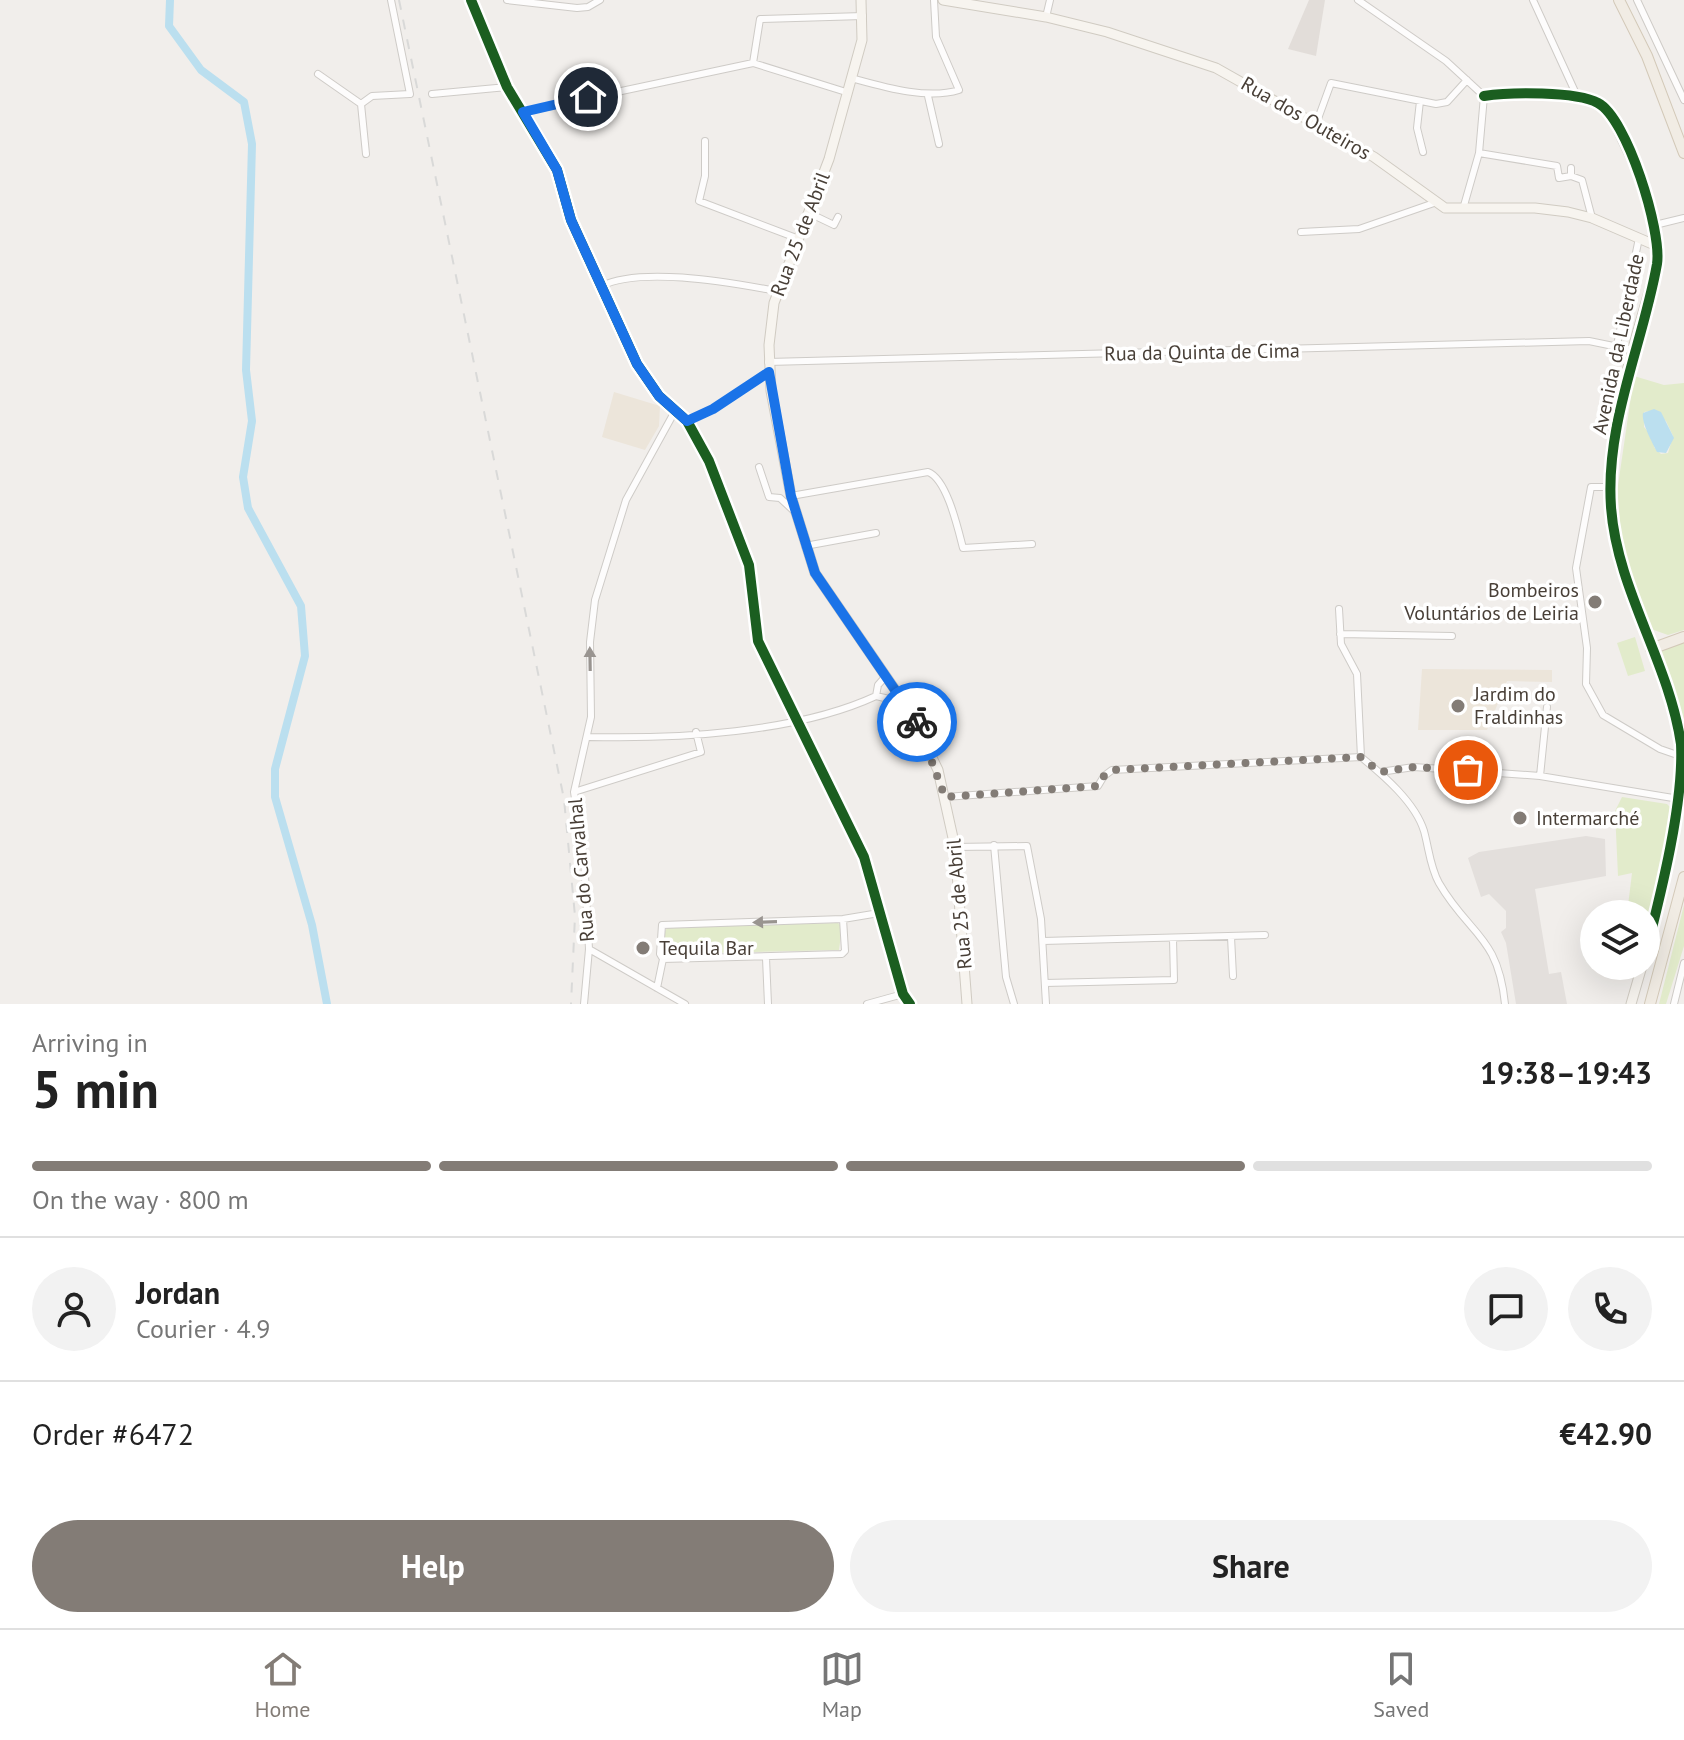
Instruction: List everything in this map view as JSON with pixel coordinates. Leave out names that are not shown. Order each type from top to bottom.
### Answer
[{"type":"main road","points":[[1619,0],[1647,56],[1684,153]]},
{"type":"main road","points":[[1651,649],[1684,637]]},
{"type":"main road","points":[[1650,1004],[1684,877]]},
{"type":"street","points":[[361,104],[372,96],[410,94],[391,0]]},
{"type":"street","points":[[471,0],[507,87],[557,170],[571,220],[637,364],[675,411],[687,421],[709,461],[742,544],[753,585],[758,641],[795,723],[860,846],[903,994],[910,1004]]},
{"type":"street","points":[[507,0],[588,4],[600,0]]},
{"type":"street","name":"Rua 25 de Abril","points":[[861,0],[860,47],[829,159],[777,291],[769,367],[791,496],[805,546],[821,585],[922,732],[945,797],[955,847],[967,1004]]},
{"type":"street","points":[[851,78],[928,96],[959,90],[936,37],[934,0]]},
{"type":"street","name":"Rua dos Outeiros","points":[[943,0],[1046,17],[1118,35],[1216,68],[1390,167],[1434,203],[1463,209],[1535,208],[1592,218],[1657,246]]},
{"type":"street","points":[[1046,17],[1050,0]]},
{"type":"street","points":[[1358,0],[1446,61],[1484,96],[1577,96],[1533,0]]},
{"type":"street","points":[[1637,0],[1684,100]]},
{"type":"street","points":[[753,63],[760,19],[863,16]]},
{"type":"street","points":[[523,112],[753,63],[846,92]]},
{"type":"street","points":[[318,74],[361,104],[366,154]]},
{"type":"street","points":[[1315,127],[1328,88],[1334,82],[1420,101],[1447,102],[1467,80]]},
{"type":"street","points":[[432,94],[507,87]]},
{"type":"street","points":[[928,96],[939,144]]},
{"type":"street","points":[[1463,209],[1479,153],[1484,96]]},
{"type":"street","name":"Avenida da Liberdade","points":[[1577,96],[1600,104],[1614,119],[1642,182],[1655,225],[1657,264],[1633,350],[1616,432],[1610,487],[1618,556],[1678,729],[1683,757],[1679,799],[1657,900]]},
{"type":"street","points":[[1420,101],[1417,128],[1423,152]]},
{"type":"street","points":[[705,141],[705,176],[699,201],[800,239]]},
{"type":"street","points":[[1479,153],[1557,166],[1559,178],[1571,176],[1582,180],[1592,218]]},
{"type":"street","points":[[1571,168],[1571,176]]},
{"type":"street","points":[[1301,232],[1359,229],[1434,203]]},
{"type":"street","points":[[809,213],[834,225],[838,217]]},
{"type":"street","points":[[1655,225],[1684,218]]},
{"type":"street","points":[[1617,345],[1639,237]]},
{"type":"street","points":[[601,286],[619,280],[687,278],[777,291]]},
{"type":"street","name":"Rua da Quinta de Cima","points":[[769,367],[1589,341],[1633,350]]},
{"type":"street","points":[[687,421],[713,409],[769,367]]},
{"type":"street","name":"Rua do Carvalhal","points":[[584,1004],[589,949],[584,858],[574,792],[589,737],[592,621],[602,572],[626,500],[675,411]]},
{"type":"street","points":[[759,467],[769,497],[780,498],[795,512]]},
{"type":"street","points":[[791,496],[928,472],[939,480],[957,522],[963,552],[1032,544]]},
{"type":"street","points":[[1610,487],[1591,487],[1576,557],[1587,648],[1584,675],[1595,705],[1603,715],[1660,749],[1683,757]]},
{"type":"street","points":[[805,546],[876,533]]},
{"type":"street","points":[[1339,609],[1341,644],[1357,674],[1361,757]]},
{"type":"street","points":[[1340,634],[1452,636]]},
{"type":"street","points":[[876,696],[878,685],[886,676]]},
{"type":"street","points":[[589,737],[637,738],[795,723],[876,696],[889,699],[899,695]]},
{"type":"street","points":[[1540,776],[1547,707]]},
{"type":"street","points":[[574,792],[701,752],[696,732]]},
{"type":"street","points":[[945,797],[1098,786],[1112,770],[1361,757],[1380,772],[1420,822],[1439,884],[1489,945],[1501,977],[1505,1004]]},
{"type":"street","points":[[1380,772],[1414,767],[1540,776],[1679,799]]},
{"type":"street","points":[[994,845],[1006,977],[1014,1004]]},
{"type":"street","points":[[955,847],[1027,846],[1043,941],[1046,1004]]},
{"type":"street","points":[[657,988],[663,959],[660,954],[662,925],[843,919],[879,913]]},
{"type":"street","points":[[663,959],[766,958],[844,953],[843,919]]},
{"type":"street","points":[[1043,941],[1265,935]]},
{"type":"street","points":[[1231,937],[1233,976]]},
{"type":"street","points":[[1045,983],[1174,980],[1173,939]]},
{"type":"street","points":[[589,949],[685,1004]]},
{"type":"street","points":[[766,958],[768,1004]]},
{"type":"street","points":[[1674,1004],[1680,992],[1684,963]]},
{"type":"street","points":[[1631,1004],[1638,980]]},
{"type":"street","points":[[867,1004],[903,994]]},
{"type":"shaded area","points":[[1309,0],[1325,0],[1316,56],[1288,49]]},
{"type":"shaded area","points":[[614,392],[660,406],[659,426],[645,450],[602,437]]},
{"type":"shaded area","name":"Jardim do Fraldinhas","points":[[1422,669],[1552,670],[1552,682],[1507,681],[1487,730],[1418,730]]},
{"type":"shaded area","points":[[1586,836],[1605,839],[1606,876],[1535,889],[1549,974],[1561,972],[1567,1004],[1516,1004],[1506,943],[1501,932],[1506,928],[1506,911],[1489,894],[1481,897],[1468,858],[1479,852]]},
{"type":"green space","points":[[1634,376],[1664,385],[1684,383],[1684,630],[1668,635],[1651,629],[1623,555],[1617,492]],"holes":[[[1650,411],[1666,421],[1673,436],[1668,453],[1661,454],[1654,447],[1654,438],[1644,427],[1644,412]]]},
{"type":"green space","points":[[1635,637],[1645,671],[1628,676],[1617,643]]},
{"type":"green space","points":[[1684,641],[1684,729],[1658,651]]},
{"type":"green space","points":[[1622,797],[1667,804],[1672,809],[1652,900],[1629,900],[1632,873],[1618,876],[1615,811]]},
{"type":"green space","points":[[1684,905],[1684,946],[1666,1004],[1659,1004]]},
{"type":"green space","points":[[838,923],[842,927],[839,950],[665,952],[668,927]]},
{"type":"water","points":[[1654,409],[1661,412],[1674,438],[1666,453],[1657,452],[1644,421],[1643,413]]},
{"type":"waterway","points":[[170,0],[169,26],[201,70],[244,102],[252,144],[246,370],[252,421],[243,477],[248,508],[301,606],[305,656],[275,769],[275,797],[312,925],[327,1004]]},
{"type":"railway","points":[[399,0],[564,799],[575,916],[571,1004]]},
{"type":"cycle path","points":[[471,0],[507,87],[557,170],[571,220],[637,364],[659,396],[687,421],[709,461],[749,565],[758,641],[864,857],[903,994],[910,1004]]},
{"type":"cycle path","points":[[1484,96],[1559,94],[1598,103],[1609,113],[1631,152],[1654,227],[1657,264],[1619,414],[1611,476],[1611,507],[1623,568],[1666,684],[1681,744],[1679,793],[1658,900]]},
{"type":"way so far","points":[[917,722],[938,770],[945,797],[1098,786],[1112,770],[1361,757],[1380,772],[1414,767],[1468,770]]},
{"type":"place","name":"Bombeiros Voluntários de Leiria","points":[[1595,602]]},
{"type":"place","name":"Jardim do Fraldinhas","points":[[1458,706]]},
{"type":"place","name":"Intermarché","points":[[1520,818]]},
{"type":"place","name":"Tequila Bar","points":[[643,948]]},
{"type":"route","points":[[588,97],[528,108],[523,112],[557,170],[571,220],[637,364],[666,404],[687,421],[713,409],[769,372],[791,496],[815,573],[842,617],[917,722]]}]
